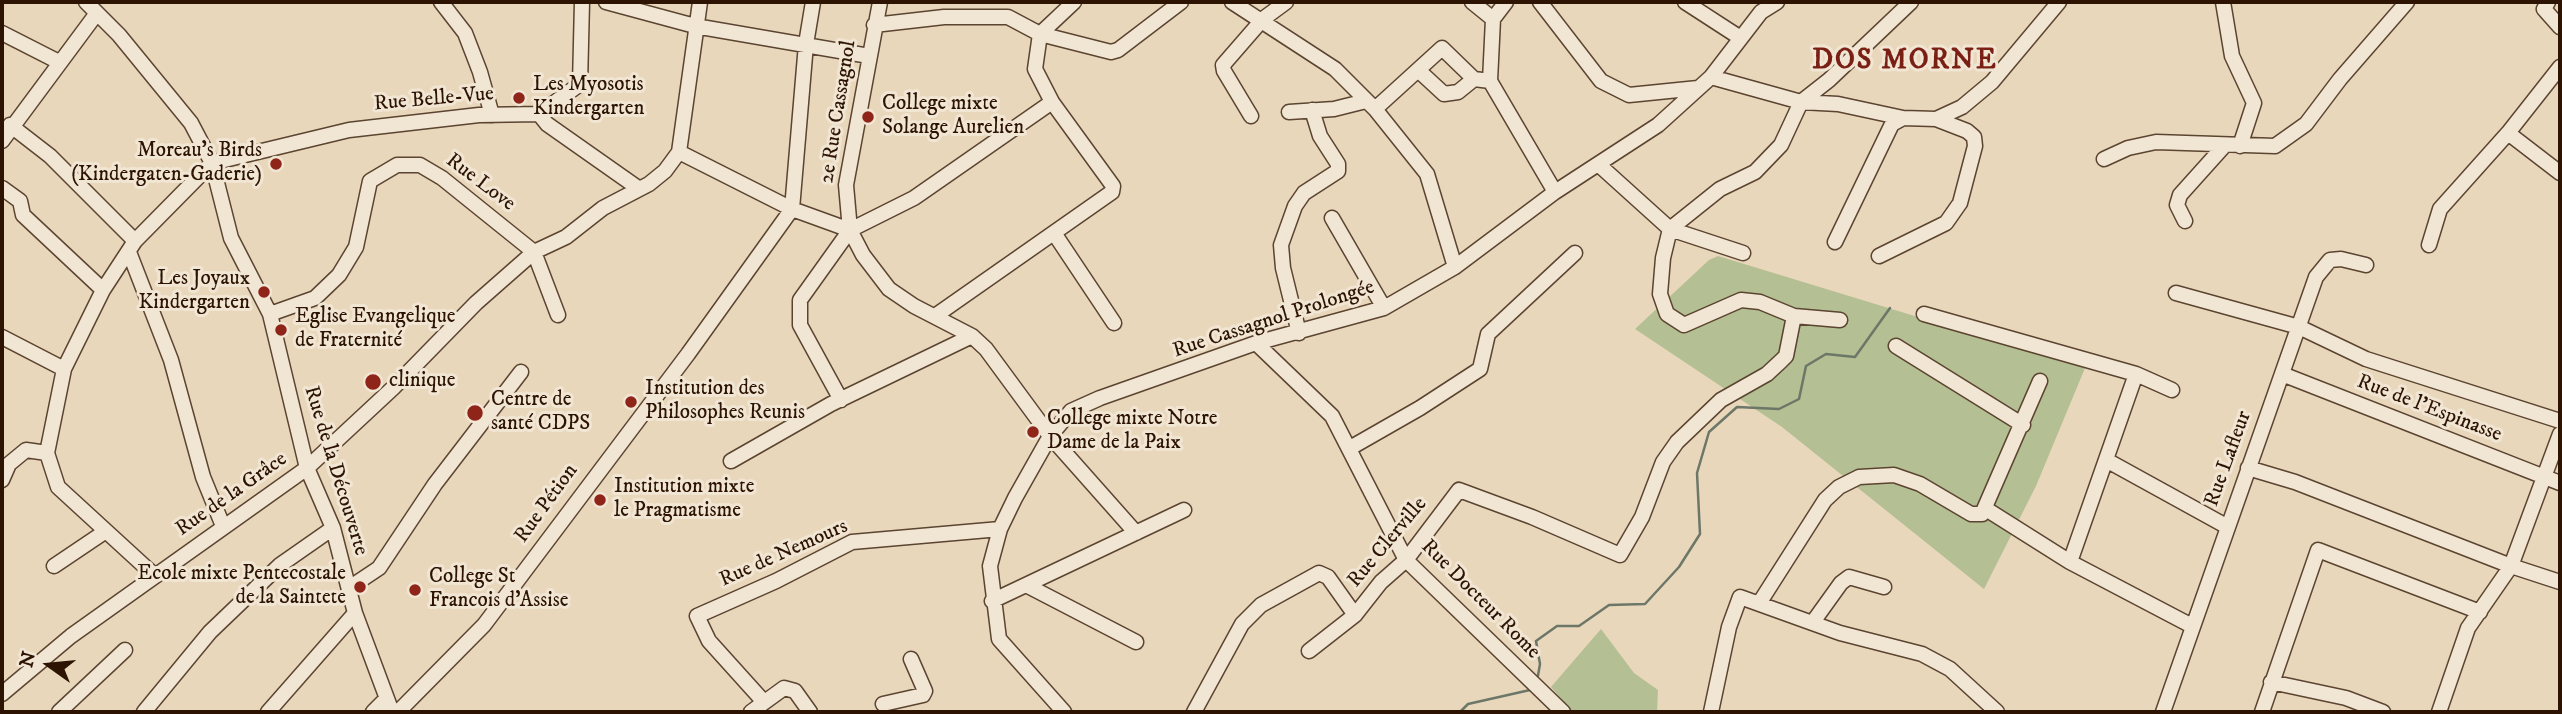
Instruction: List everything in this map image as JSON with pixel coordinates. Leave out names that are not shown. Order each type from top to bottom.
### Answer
[{"type":"street","points":[[79,2],[97,13]]},
{"type":"street","points":[[86,2],[97,13]]},
{"type":"street","points":[[441,2],[465,33],[492,115]]},
{"type":"street","points":[[582,2],[580,84],[539,114],[547,124],[638,188]]},
{"type":"street","points":[[606,2],[695,26],[869,55]]},
{"type":"street","points":[[700,2],[678,152],[792,209],[850,230]]},
{"type":"street","points":[[792,209],[806,44],[813,2]]},
{"type":"street","name":"2e Rue Cassagnol","points":[[880,2],[846,185],[850,230],[863,255],[889,289],[972,336],[986,349],[1050,436],[1136,533]]},
{"type":"street","points":[[935,316],[1110,195],[1112,186],[1052,102],[1035,69],[1040,34],[1074,2]]},
{"type":"street","points":[[874,26],[944,17],[1008,17],[1040,34],[1111,52],[1118,50],[1181,2]]},
{"type":"street","points":[[1233,2],[1263,19],[1335,69],[1370,105],[1427,174],[1455,267]]},
{"type":"street","points":[[1251,116],[1223,65],[1263,19],[1286,2]]},
{"type":"street","points":[[1472,2],[1493,19]]},
{"type":"street","points":[[1506,2],[1493,19],[1490,81],[1555,192]]},
{"type":"street","points":[[1540,2],[1601,81],[1629,95],[1698,88]]},
{"type":"street","points":[[1685,2],[1739,37]]},
{"type":"street","name":"Rue Cassagnol Prolongée","points":[[1065,712],[999,639],[989,566],[1000,529],[1050,436],[1071,411],[1100,398],[1256,343],[1384,308],[1455,267],[1555,192],[1658,125],[1710,77],[1761,12],[1777,2]]},
{"type":"street","points":[[1840,320],[1794,316],[1760,302],[1741,300],[1692,324],[1676,321],[1667,314],[1660,294],[1663,258],[1670,229],[1720,189],[1755,172],[1781,145],[1801,102],[1829,80],[1911,2]]},
{"type":"street","points":[[1936,119],[1962,107],[1992,82],[2059,2]]},
{"type":"street","points":[[2223,2],[2232,56],[2253,103],[2240,146]]},
{"type":"street","points":[[2104,159],[2127,148],[2156,142],[2275,146],[2306,124],[2340,79],[2407,2]]},
{"type":"street","points":[[2548,2],[2544,9],[2560,27]]},
{"type":"street","points":[[2,141],[10,125],[97,13]]},
{"type":"street","name":"Rue de la Découverte","points":[[97,13],[191,123],[212,163],[231,238],[270,314],[307,468],[333,528],[355,613],[389,706]]},
{"type":"street","points":[[2,33],[59,62]]},
{"type":"street","points":[[1289,112],[1370,105],[1418,70],[1442,48],[1474,79],[1490,81]]},
{"type":"street","points":[[2429,245],[2440,209],[2508,133],[2560,67]]},
{"type":"street","points":[[1418,70],[1444,94],[1458,92],[1474,79]]},
{"type":"street","points":[[1710,77],[1801,102],[1838,104],[1903,118],[1936,119],[1967,131],[1974,137],[1975,146],[1960,203],[1946,223],[1879,256]]},
{"type":"street","points":[[841,400],[800,325],[800,300],[850,230],[914,198],[1052,102]]},
{"type":"street","points":[[1299,333],[1283,268],[1281,245],[1295,206],[1304,193],[1338,171],[1338,164],[1320,136],[1312,110]]},
{"type":"street","name":"Rue Belle-Vue","points":[[212,163],[349,130],[492,115],[539,114]]},
{"type":"street","points":[[1835,242],[1892,124],[1903,118]]},
{"type":"street","points":[[10,125],[50,156],[132,247],[171,360],[203,478],[223,526]]},
{"type":"street","points":[[2508,133],[2560,173]]},
{"type":"street","points":[[2185,221],[2177,205],[2180,195],[2224,146]]},
{"type":"street","name":"Rue de la Grâce","points":[[4,688],[155,575],[307,468],[393,388],[476,303],[534,252],[566,237],[603,208],[665,171],[678,152]]},
{"type":"street","points":[[155,575],[58,487],[47,453],[64,369],[103,290],[132,247],[212,163]]},
{"type":"street","points":[[1598,164],[1670,229],[1743,253]]},
{"type":"street","name":"Rue Love","points":[[270,314],[315,298],[339,275],[356,247],[370,181],[397,165],[420,165],[442,178],[534,252]]},
{"type":"street","points":[[2,188],[20,201],[23,215],[103,290]]},
{"type":"street","name":"Rue Pétion","points":[[398,712],[484,625],[688,354],[792,209]]},
{"type":"street","points":[[1332,218],[1384,308]]},
{"type":"street","points":[[1054,233],[1114,323]]},
{"type":"street","points":[[534,252],[558,315]]},
{"type":"street","points":[[1350,448],[1420,408],[1480,369],[1488,334],[1575,253]]},
{"type":"street","name":"Rue Lafleur","points":[[2162,712],[2226,526],[2322,266],[2340,259],[2366,265]]},
{"type":"street","points":[[2176,293],[2299,327],[2366,359],[2560,421]]},
{"type":"street","points":[[1924,314],[2136,374],[2172,390]]},
{"type":"street","name":"Rue Clerville","points":[[1309,650],[1355,615],[1381,582],[1406,560],[1459,490],[1532,517],[1620,555],[1642,517],[1663,462],[1677,442],[1721,400],[1767,374],[1786,356],[1794,316]]},
{"type":"street","points":[[731,461],[841,400],[972,336]]},
{"type":"street","points":[[2,337],[64,369]]},
{"type":"street","name":"Rue Docteur Rome","points":[[1256,343],[1332,416],[1406,560],[1563,712]]},
{"type":"street","points":[[1896,346],[2024,425]]},
{"type":"street","points":[[349,588],[379,568],[435,484],[521,372]]},
{"type":"street","points":[[2070,562],[2108,461],[2136,374]]},
{"type":"street","name":"Rue de l'Espinasse","points":[[2282,374],[2560,483]]},
{"type":"street","points":[[1760,602],[1825,500],[1839,487],[1859,477],[1894,475],[1920,484],[1977,516],[1986,509],[2024,425],[2040,381]]},
{"type":"street","points":[[2439,712],[2468,628],[2511,566],[2560,434]]},
{"type":"street","points":[[2,480],[9,464],[26,450],[47,453]]},
{"type":"street","points":[[2108,461],[2226,526]]},
{"type":"street","points":[[2248,468],[2295,482],[2511,566],[2560,582]]},
{"type":"street","points":[[1986,509],[2070,562],[2192,626]]},
{"type":"street","points":[[992,601],[1184,510]]},
{"type":"street","points":[[144,712],[210,632],[280,565],[333,528]]},
{"type":"street","name":"Rue de Nemours","points":[[764,702],[709,641],[697,615],[776,581],[852,542],[1000,529]]},
{"type":"street","points":[[54,566],[106,531]]},
{"type":"street","points":[[2262,712],[2318,550],[2480,612]]},
{"type":"street","points":[[1194,712],[1242,624],[1261,605],[1319,573],[1328,577],[1355,615]]},
{"type":"street","points":[[1813,622],[1841,583],[1849,577],[1884,587]]},
{"type":"street","points":[[1026,585],[1136,642]]},
{"type":"street","points":[[1711,712],[1729,628],[1740,597],[1840,633],[1937,660],[1997,712]]},
{"type":"street","points":[[268,712],[355,613]]},
{"type":"street","points":[[58,712],[125,649]]},
{"type":"street","points":[[883,704],[923,695],[925,691],[911,659]]},
{"type":"street","points":[[2271,682],[2346,698],[2383,712]]},
{"type":"street","points":[[751,712],[783,688],[795,691],[810,712]]},
{"type":"street","points":[[373,712],[389,706]]},
{"type":"green space","points":[[1718,256],[2085,368],[2036,486],[1984,589],[1782,427],[1635,329],[1709,260]]},
{"type":"green space","points":[[1601,629],[1634,673],[1658,690],[1657,712],[1572,712],[1551,687]]},
{"type":"waterway","points":[[1537,681],[1540,664],[1536,641],[1557,626],[1579,626],[1609,605],[1645,604],[1679,567],[1700,534],[1697,473],[1709,432],[1737,407],[1779,409],[1799,399],[1806,366],[1826,354],[1855,357],[1890,308]]},
{"type":"waterway","points":[[1460,712],[1468,704],[1530,690]]},
{"type":"place","name":"Les Myosotis Kindergarten","points":[[519,98]]},
{"type":"place","name":"College mixte Solange Aurelien","points":[[868,117]]},
{"type":"place","name":"Moreau's Birds (Kindergaten-Gaderie)","points":[[276,164]]},
{"type":"place","name":"Les Joyaux Kindergarten","points":[[264,292]]},
{"type":"place","name":"Eglise Evangelique de Fraternité","points":[[281,330]]},
{"type":"place","name":"clinique","points":[[373,382]]},
{"type":"place","name":"Institution des Philosophes Reunis","points":[[631,402]]},
{"type":"place","name":"Centre de santé CDPS","points":[[475,413]]},
{"type":"place","name":"College mixte Notre Dame de la Paix","points":[[1033,432]]},
{"type":"place","name":"Institution mixte le Pragmatisme","points":[[600,500]]},
{"type":"place","name":"Ecole mixte Pentecostale de la Saintete","points":[[360,587]]},
{"type":"place","name":"College St Francois d'Assise","points":[[415,590]]},
{"type":"district","name":"DOS MORNE","points":[[1905,62]]}]
